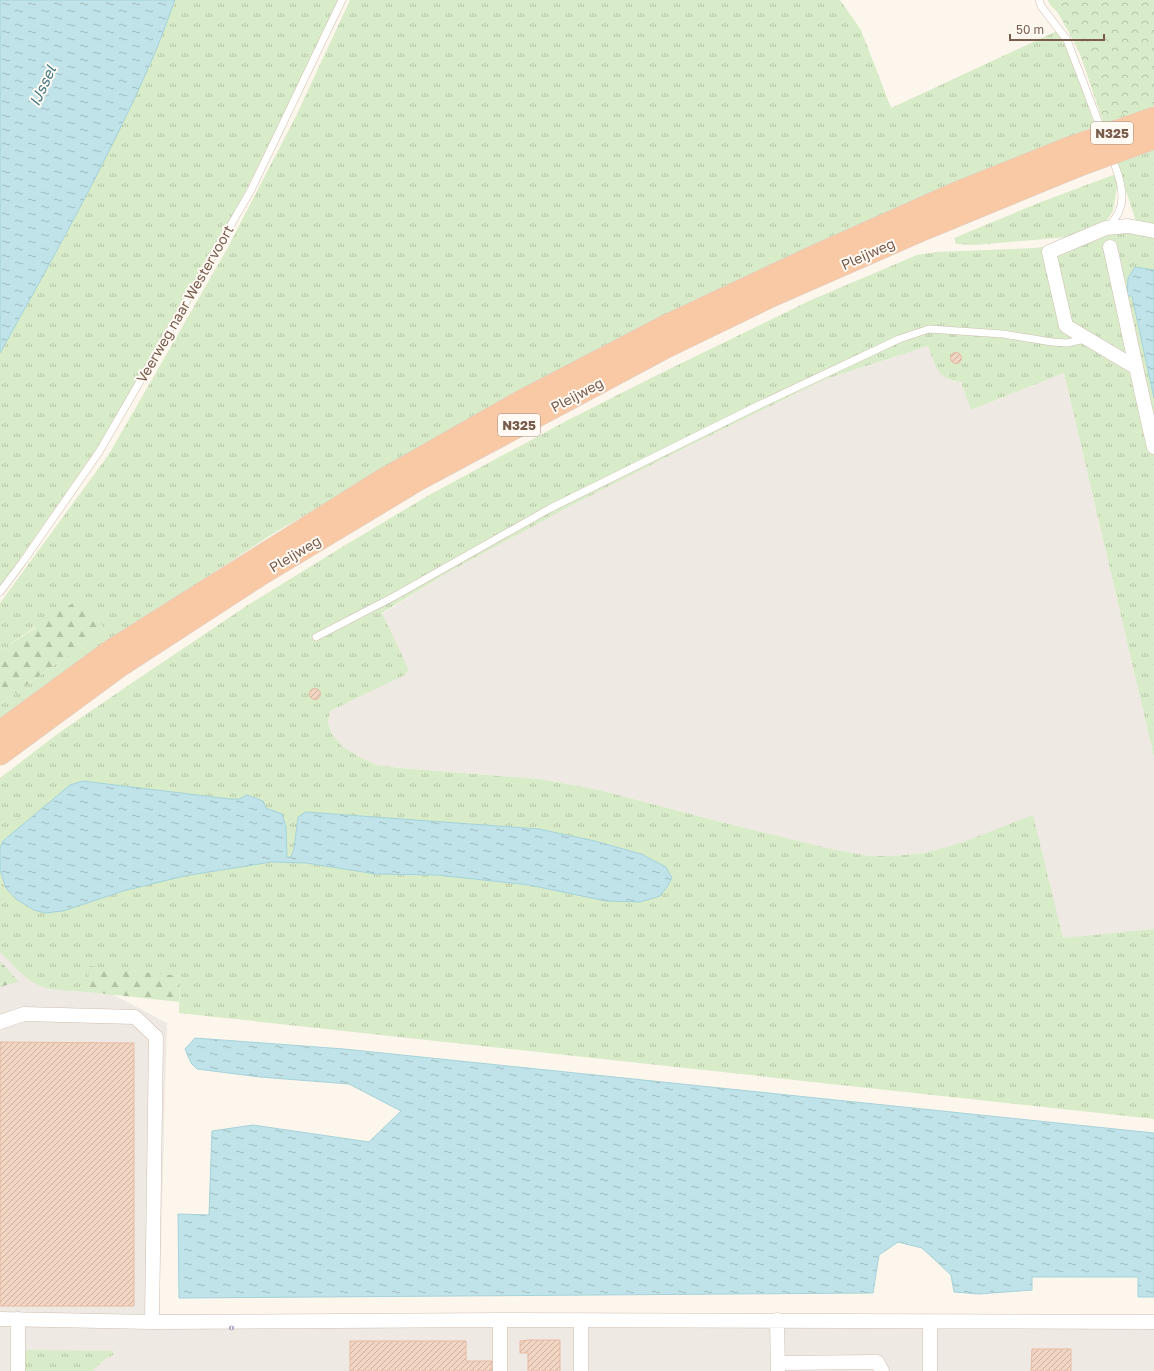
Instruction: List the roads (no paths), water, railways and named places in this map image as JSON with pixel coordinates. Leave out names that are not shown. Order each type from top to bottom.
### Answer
[{"type":"highway","name":"Pleijweg","points":[[0,754],[121,665],[258,576],[419,479],[664,348],[769,297],[924,229],[1154,118]]},
{"type":"highway","name":"Pleijweg","points":[[0,732],[112,650],[381,481],[520,402],[664,327],[813,257],[954,194],[1073,157],[1154,138]]},
{"type":"street","points":[[1135,367],[1066,326],[1049,252],[1106,228],[1128,226],[1154,231]]},
{"type":"street","points":[[1110,247],[1127,319],[1135,367],[1154,447]]},
{"type":"street","points":[[0,1022],[24,1014],[135,1017],[156,1037],[152,1322]]},
{"type":"street","points":[[0,1320],[152,1322],[500,1320],[1154,1322]]},
{"type":"street","points":[[18,1320],[18,1371]]},
{"type":"street","points":[[500,1320],[500,1371]]},
{"type":"street","points":[[580,1371],[581,1320]]},
{"type":"street","points":[[777,1320],[778,1367],[877,1362],[882,1371]]},
{"type":"street","points":[[930,1321],[930,1371]]},
{"type":"lane","name":"Veerweg naar Westervoort","points":[[0,592],[99,452],[251,190],[342,0]]},
{"type":"lane","points":[[1039,0],[1041,6],[1066,40],[1119,177],[1121,197],[1120,210],[1106,228]]},
{"type":"lane","points":[[316,637],[395,596],[549,509],[761,404],[899,339],[929,329],[1003,334],[1067,343],[1088,338]]},
{"type":"water","name":"IJssel","points":[[0,0],[175,0],[154,54],[134,99],[98,173],[0,353]]},
{"type":"water","points":[[1135,267],[1154,270],[1154,398],[1132,296],[1127,296],[1128,278]]},
{"type":"water","points":[[83,781],[230,799],[239,799],[247,795],[263,801],[266,808],[282,814],[286,827],[287,857],[291,857],[294,849],[298,817],[306,812],[539,829],[595,841],[641,854],[666,867],[672,878],[660,896],[640,902],[606,901],[529,885],[437,875],[376,874],[306,863],[271,862],[184,876],[123,891],[63,911],[45,913],[34,910],[16,899],[6,888],[0,870],[0,848],[3,841],[70,785]]},
{"type":"water","points":[[195,1038],[344,1049],[1154,1133],[1154,1297],[1138,1297],[1138,1277],[1032,1277],[1032,1290],[979,1294],[954,1292],[951,1275],[922,1248],[898,1242],[879,1255],[873,1293],[179,1298],[178,1214],[209,1215],[212,1131],[253,1125],[369,1142],[401,1111],[349,1084],[260,1077],[197,1069],[191,1063],[185,1049]]}]
